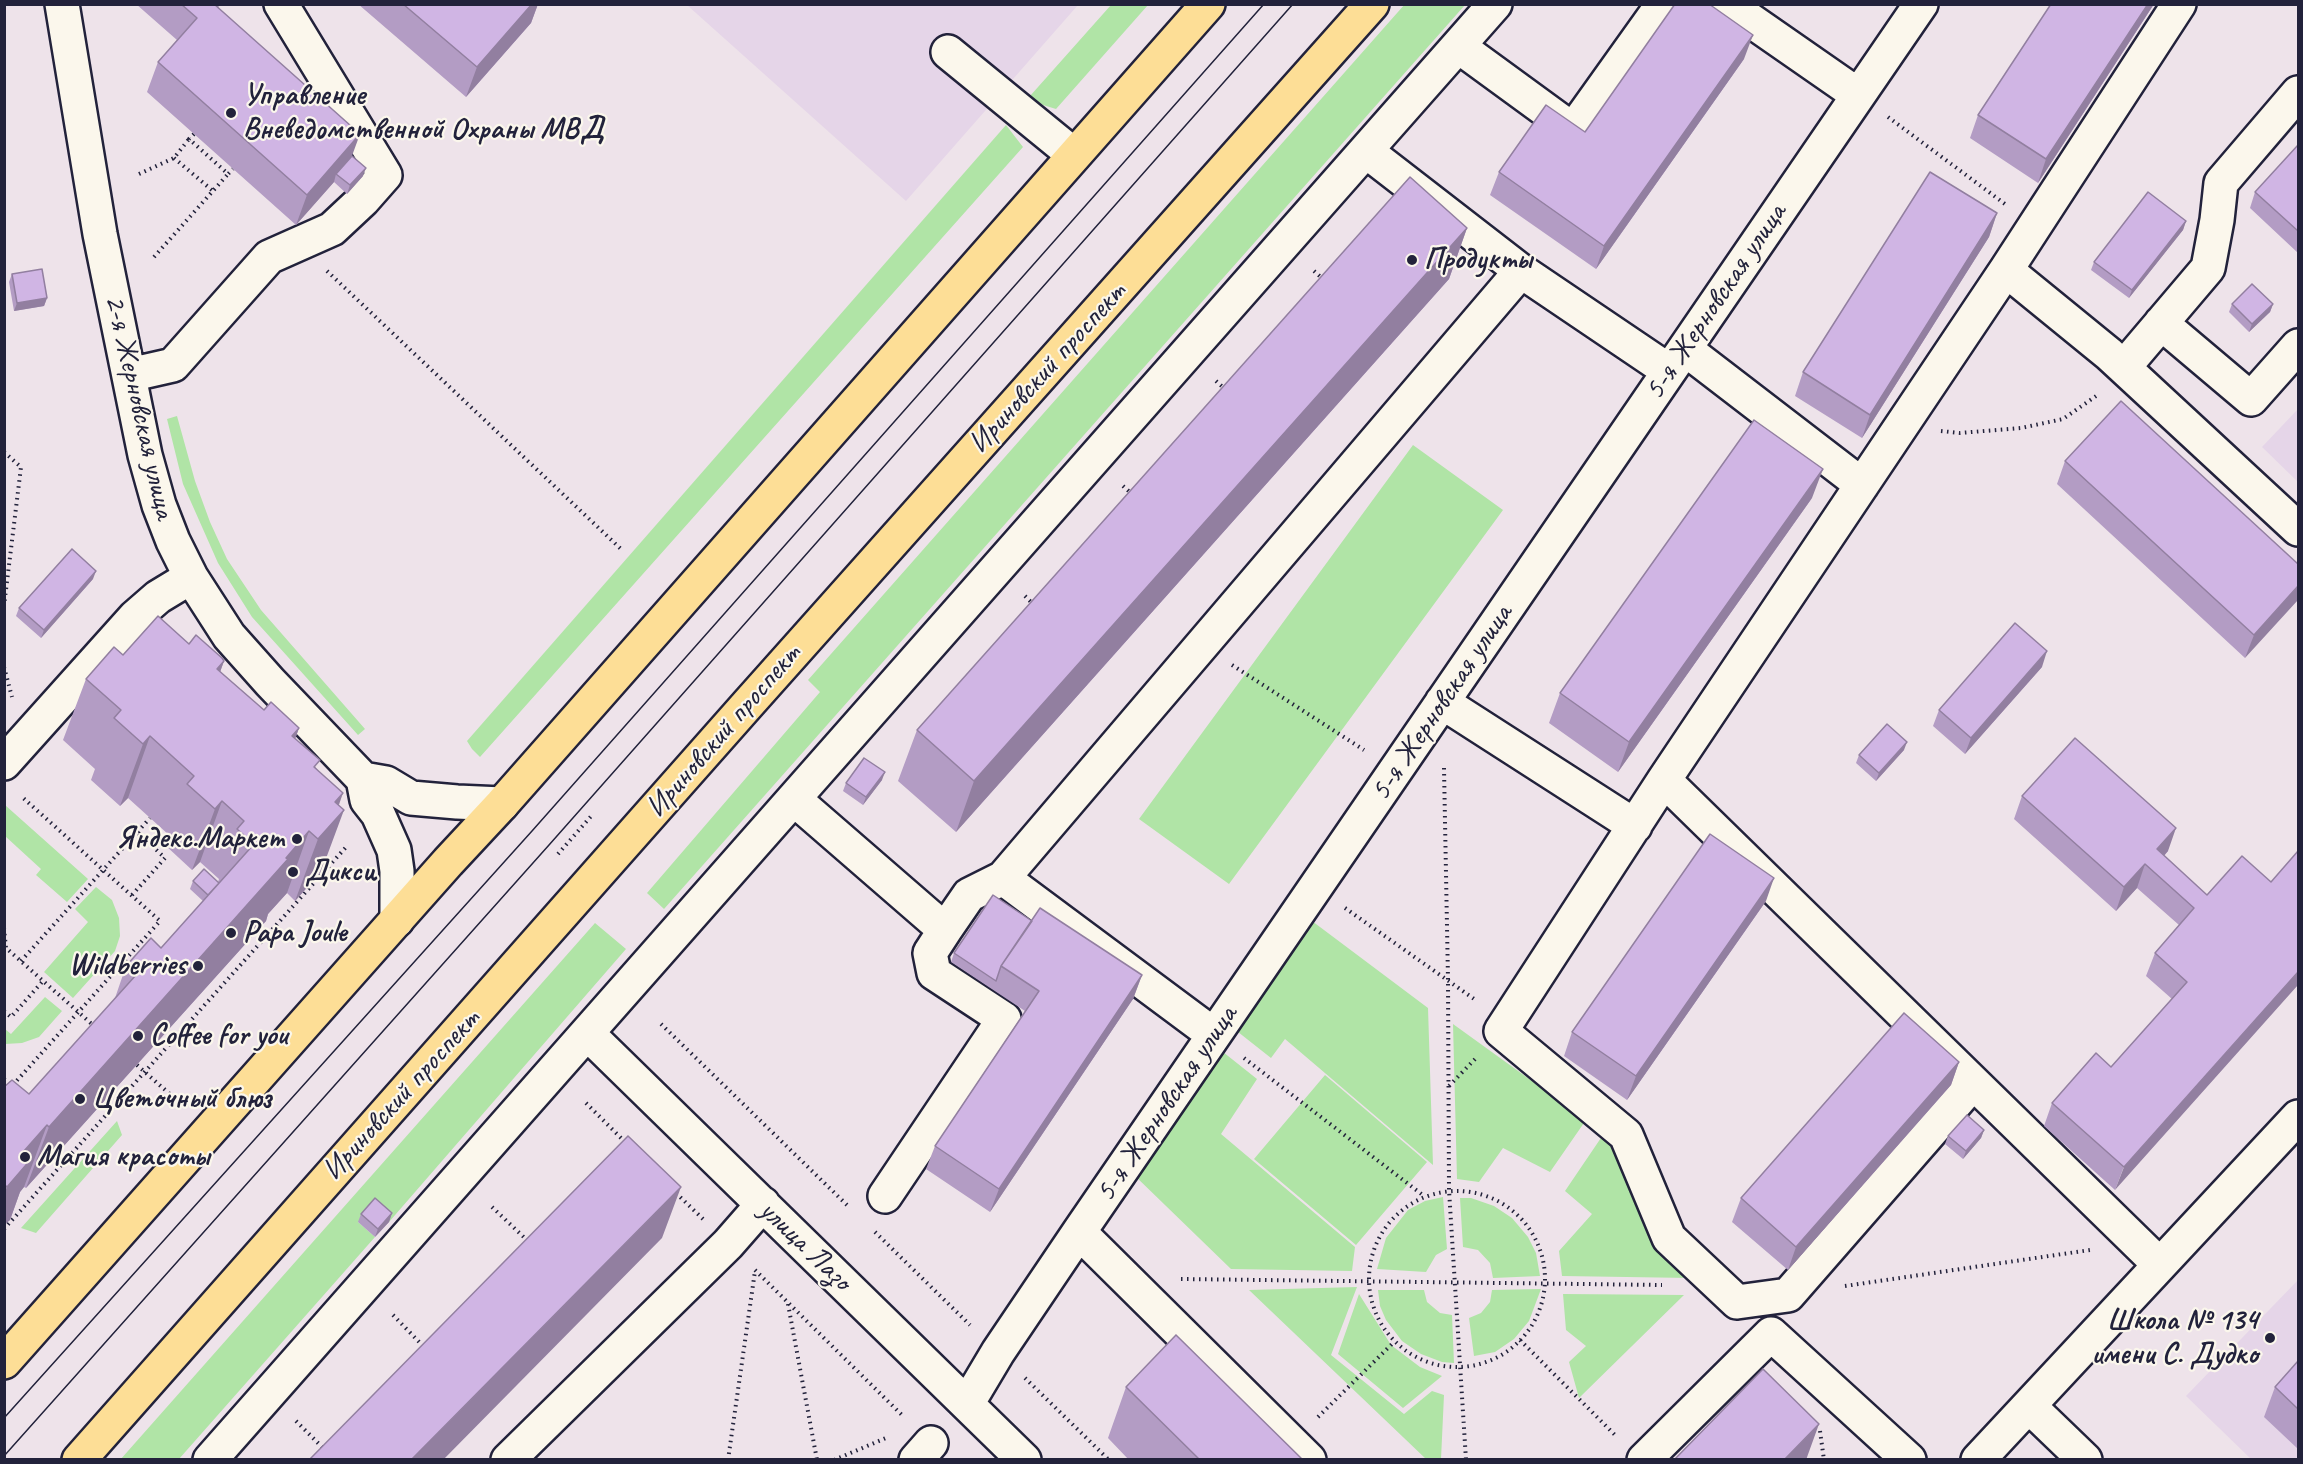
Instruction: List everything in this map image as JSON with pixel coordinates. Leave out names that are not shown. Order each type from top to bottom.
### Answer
[{"type":"main road","points":[[4,1362],[502,804],[1208,4]]},
{"type":"main road","name":"Ириновский проспект","points":[[79,1460],[747,705],[1372,4]]},
{"type":"street","name":"2-я Жерновская улица","points":[[62,4],[100,234],[145,455],[172,541],[191,578],[229,636],[363,779],[368,800],[382,822],[394,850],[397,871],[397,920]]},
{"type":"street","points":[[129,375],[173,365],[269,257],[332,229],[363,200],[385,175],[281,4]]},
{"type":"street","points":[[210,1460],[1495,4]]},
{"type":"street","points":[[1458,46],[1573,130],[1663,4]]},
{"type":"street","points":[[1727,4],[1858,95]]},
{"type":"street","name":"5-я Жерновская улица","points":[[967,1404],[998,1352],[1079,1232],[1921,4]]},
{"type":"street","points":[[1973,1083],[1788,1295],[1737,1302],[1669,1238],[1626,1135],[1501,1031],[1664,780],[2006,270],[2179,4]]},
{"type":"street","points":[[948,52],[1074,155]]},
{"type":"street","points":[[2127,370],[2162,323],[2208,268],[2221,183],[2298,93]]},
{"type":"street","points":[[1366,151],[1521,271],[1677,360],[1862,485]]},
{"type":"street","points":[[2006,270],[2127,370],[2298,529]]},
{"type":"street","points":[[885,1196],[1004,1019],[934,973],[930,953],[969,895],[1003,878],[1521,271]]},
{"type":"street","points":[[2162,323],[2251,399],[2298,346]]},
{"type":"street","points":[[9,776],[135,616],[158,597],[191,578]]},
{"type":"street","points":[[1442,702],[1635,826]]},
{"type":"street","points":[[363,779],[386,783],[411,798],[502,804]]},
{"type":"street","points":[[1664,780],[2160,1266]]},
{"type":"street","points":[[794,799],[945,930]]},
{"type":"street","points":[[1003,878],[1214,1035]]},
{"type":"street","name":"улица Лазо","points":[[587,1033],[1024,1460]]},
{"type":"street","points":[[1978,1460],[2160,1266],[2295,1129]]},
{"type":"street","points":[[508,1460],[728,1244],[763,1204]]},
{"type":"street","points":[[1079,1232],[1300,1451]]},
{"type":"street","points":[[1634,1452],[1771,1334],[1909,1460]]},
{"type":"street","points":[[2029,1406],[2085,1460]]},
{"type":"path","points":[[1858,95],[2035,226]]},
{"type":"path","points":[[139,174],[174,158],[194,134]]},
{"type":"path","points":[[189,139],[228,174]]},
{"type":"path","points":[[174,158],[213,191]]},
{"type":"path","points":[[154,257],[233,169]]},
{"type":"path","points":[[298,244],[622,550]]},
{"type":"path","points":[[1314,271],[1329,284]]},
{"type":"path","points":[[1902,426],[1960,433],[2021,428],[2063,419],[2127,370]]},
{"type":"path","points":[[1216,381],[1231,394]]},
{"type":"path","points":[[4,452],[21,467],[4,606]]},
{"type":"path","points":[[1123,486],[1137,498]]},
{"type":"path","points":[[1025,596],[1039,609]]},
{"type":"path","points":[[1202,645],[1395,770]]},
{"type":"path","points":[[1443,760],[1448,979],[1449,1190],[1466,1460]]},
{"type":"path","points":[[4,1079],[12,1086],[160,921],[103,870],[9,776]]},
{"type":"path","points":[[558,854],[593,814]]},
{"type":"path","points":[[21,962],[150,818]]},
{"type":"path","points":[[132,895],[165,858],[137,832]]},
{"type":"path","points":[[4,1229],[347,846]]},
{"type":"path","points":[[1315,888],[1448,979]]},
{"type":"path","points":[[4,928],[5,948],[102,1034]]},
{"type":"path","points":[[4,1011],[11,1017],[43,981]]},
{"type":"path","points":[[661,1024],[849,1207]]},
{"type":"path","points":[[1214,1035],[1424,1196]]},
{"type":"path","points":[[137,1065],[172,1096]]},
{"type":"path","points":[[586,1103],[628,1145]]},
{"type":"path","points":[[670,1186],[788,1302],[920,1443]]},
{"type":"path","points":[[1449,1190],[1487,1195],[1521,1216],[1541,1247],[1546,1283],[1536,1322],[1510,1351],[1460,1368],[1423,1362],[1394,1342],[1374,1313],[1368,1281],[1377,1239],[1402,1208],[1424,1196],[1449,1190]]},
{"type":"path","points":[[492,1207],[534,1247]]},
{"type":"path","points":[[874,1232],[1108,1460]]},
{"type":"path","points":[[1788,1295],[2136,1243]]},
{"type":"path","points":[[728,1460],[755,1270]]},
{"type":"path","points":[[1126,1278],[1670,1285]]},
{"type":"path","points":[[788,1302],[817,1460]]},
{"type":"path","points":[[393,1315],[431,1353]]},
{"type":"path","points":[[1520,1340],[1634,1452]]},
{"type":"path","points":[[1300,1451],[1394,1342]]},
{"type":"path","points":[[296,1421],[328,1452]]},
{"type":"path","points":[[834,1460],[920,1443]]},
{"type":"shaded area","points":[[687,5],[1078,5],[906,201]]},
{"type":"shaded area","points":[[2298,409],[2298,482],[2262,447]]},
{"type":"shaded area","name":"Школа № 134 имени С. Дудко","points":[[2298,1280],[2298,1459],[2251,1459],[2186,1396]]},
{"type":"green space","points":[[1405,4],[1465,5],[664,909],[647,893],[820,692],[808,680]]},
{"type":"green space","points":[[1111,5],[1148,5],[1056,109],[1043,105],[1030,96]]},
{"type":"green space","points":[[1006,125],[1023,147],[480,757],[467,741]]},
{"type":"green space","points":[[177,416],[195,481],[227,559],[261,610],[365,729],[358,735],[252,617],[218,563],[183,484],[167,419]]},
{"type":"green space","points":[[1413,445],[1503,510],[1229,884],[1139,819]]},
{"type":"green space","points":[[5,805],[88,879],[67,902],[36,875],[41,869],[5,836]]},
{"type":"green space","points":[[96,887],[112,900],[119,918],[120,936],[115,951],[73,998],[44,972],[88,922],[75,909]]},
{"type":"green space","points":[[1308,918],[1428,1008],[1433,1165],[1285,1039],[1271,1058],[1233,1028]]},
{"type":"green space","points":[[595,923],[626,949],[389,1222],[358,1222],[375,1237],[179,1459],[120,1460]]},
{"type":"green space","points":[[45,997],[62,1011],[39,1037],[22,1043],[5,1044],[5,1029],[11,1034]]},
{"type":"green space","points":[[1453,1024],[1586,1120],[1550,1172],[1503,1148],[1479,1182],[1457,1179]]},
{"type":"green space","points":[[1218,1048],[1257,1079],[1221,1134],[1355,1247],[1352,1271],[1231,1269],[1133,1174]]},
{"type":"green space","points":[[1325,1075],[1427,1162],[1356,1245],[1254,1159]]},
{"type":"green space","points":[[117,1121],[122,1135],[36,1233],[21,1228]]},
{"type":"green space","points":[[1607,1129],[1691,1278],[1562,1276],[1559,1251],[1592,1214],[1565,1191]]},
{"type":"green space","points":[[1443,1197],[1447,1249],[1436,1255],[1426,1272],[1377,1269],[1386,1238],[1408,1210],[1425,1201]]},
{"type":"green space","points":[[1460,1198],[1471,1198],[1494,1206],[1512,1218],[1528,1237],[1536,1253],[1540,1276],[1493,1278],[1490,1263],[1478,1250],[1463,1247]]},
{"type":"green space","points":[[1357,1287],[1331,1355],[1404,1414],[1432,1391],[1444,1395],[1441,1459],[1426,1459],[1249,1290]]},
{"type":"green space","points":[[1541,1289],[1529,1321],[1514,1339],[1495,1352],[1474,1356],[1469,1318],[1481,1313],[1490,1302],[1492,1290]]},
{"type":"green space","points":[[1378,1290],[1424,1290],[1427,1302],[1440,1313],[1452,1315],[1454,1363],[1442,1362],[1421,1354],[1402,1341],[1386,1320],[1380,1306]]},
{"type":"green space","points":[[1359,1294],[1391,1345],[1420,1367],[1442,1376],[1403,1408],[1338,1354]]},
{"type":"green space","points":[[1563,1294],[1684,1295],[1579,1398],[1569,1362],[1586,1346],[1566,1330]]},
{"type":"building","points":[[181,4],[214,4],[360,134],[307,195],[158,62],[197,18]]},
{"type":"building","points":[[403,4],[532,4],[477,67]]},
{"type":"building","points":[[1675,4],[1709,4],[1753,35],[1604,246],[1499,172],[1546,105],[1585,132]]},
{"type":"building","points":[[2051,4],[2148,4],[2046,159],[1978,115]]},
{"type":"building","points":[[2298,145],[2298,231],[2255,192]]},
{"type":"building","points":[[352,156],[366,168],[350,185],[336,174]]},
{"type":"building","points":[[1930,172],[1997,213],[1870,415],[1803,372]]},
{"type":"building","points":[[1410,177],[1467,228],[974,781],[917,730]]},
{"type":"building","points":[[2148,192],[2186,221],[2132,290],[2094,262]]},
{"type":"building","points":[[42,269],[47,298],[17,303],[12,274]]},
{"type":"building","points":[[2252,284],[2273,304],[2252,324],[2232,304]]},
{"type":"building","points":[[2121,401],[2298,564],[2298,586],[2254,635],[2065,461]]},
{"type":"building","points":[[1754,420],[1823,469],[1629,742],[1560,693]]},
{"type":"building","points":[[72,549],[96,571],[44,630],[19,608]]},
{"type":"building","points":[[158,616],[189,644],[196,635],[224,661],[217,669],[264,710],[271,702],[299,728],[292,736],[320,760],[314,767],[343,793],[335,802],[344,810],[318,839],[309,831],[286,858],[288,859],[49,1127],[47,1125],[24,1151],[32,1158],[7,1187],[4,1184],[4,1087],[12,1080],[29,1094],[136,975],[126,966],[151,938],[161,948],[254,844],[237,829],[244,821],[222,801],[215,809],[187,784],[194,776],[150,736],[143,744],[114,718],[121,710],[86,679],[114,647],[123,655]]},
{"type":"building","points":[[2015,623],[2047,651],[1971,738],[1939,710]]},
{"type":"building","points":[[1887,724],[1907,742],[1879,773],[1859,755]]},
{"type":"building","points":[[2075,738],[2176,828],[2157,849],[2207,895],[2242,856],[2271,882],[2298,851],[2298,972],[2124,1167],[2052,1103],[2096,1053],[2111,1067],[2187,982],[2155,953],[2194,908],[2145,864],[2124,887],[2022,796]]},
{"type":"building","points":[[864,758],[885,772],[866,797],[846,783]]},
{"type":"building","points":[[1710,834],[1774,878],[1636,1076],[1572,1032]]},
{"type":"building","points":[[204,869],[219,883],[208,895],[193,881]]},
{"type":"building","points":[[993,895],[1032,921],[1001,966],[996,981],[954,953]]},
{"type":"building","points":[[1040,908],[1142,975],[999,1189],[935,1146],[1039,991],[1001,966]]},
{"type":"building","points":[[1904,1013],[1959,1062],[1796,1247],[1741,1198]]},
{"type":"building","points":[[1967,1115],[1984,1130],[1966,1151],[1948,1136]]},
{"type":"building","points":[[628,1136],[681,1187],[411,1460],[309,1460]]},
{"type":"building","points":[[375,1198],[392,1213],[378,1229],[361,1214]]},
{"type":"building","points":[[1176,1335],[1303,1460],[1200,1460],[1126,1387]]},
{"type":"building","points":[[2298,1361],[2298,1409],[2275,1387]]},
{"type":"building","points":[[1763,1369],[1819,1424],[1784,1460],[1674,1460]]},
{"type":"tram line","points":[[4,1418],[532,831],[1264,4]]},
{"type":"tram line","points":[[4,1456],[549,845],[1293,4]]},
{"type":"place","name":"Управление Вневедомственной Охраны МВД","points":[[231,113]]},
{"type":"place","name":"Продукты","points":[[1412,260]]},
{"type":"place","name":"Яндекс.Маркет","points":[[297,839]]},
{"type":"place","name":"Дикси","points":[[293,872]]},
{"type":"place","name":"Papa Joule","points":[[231,933]]},
{"type":"place","name":"Wildberries","points":[[198,966]]},
{"type":"place","name":"Coffee for you","points":[[138,1036]]},
{"type":"place","name":"Цветочный блюз","points":[[80,1099]]},
{"type":"place","name":"Магия красоты","points":[[25,1157]]},
{"type":"place","name":"Школа № 134 имени С. Дудко","points":[[2270,1338]]}]
